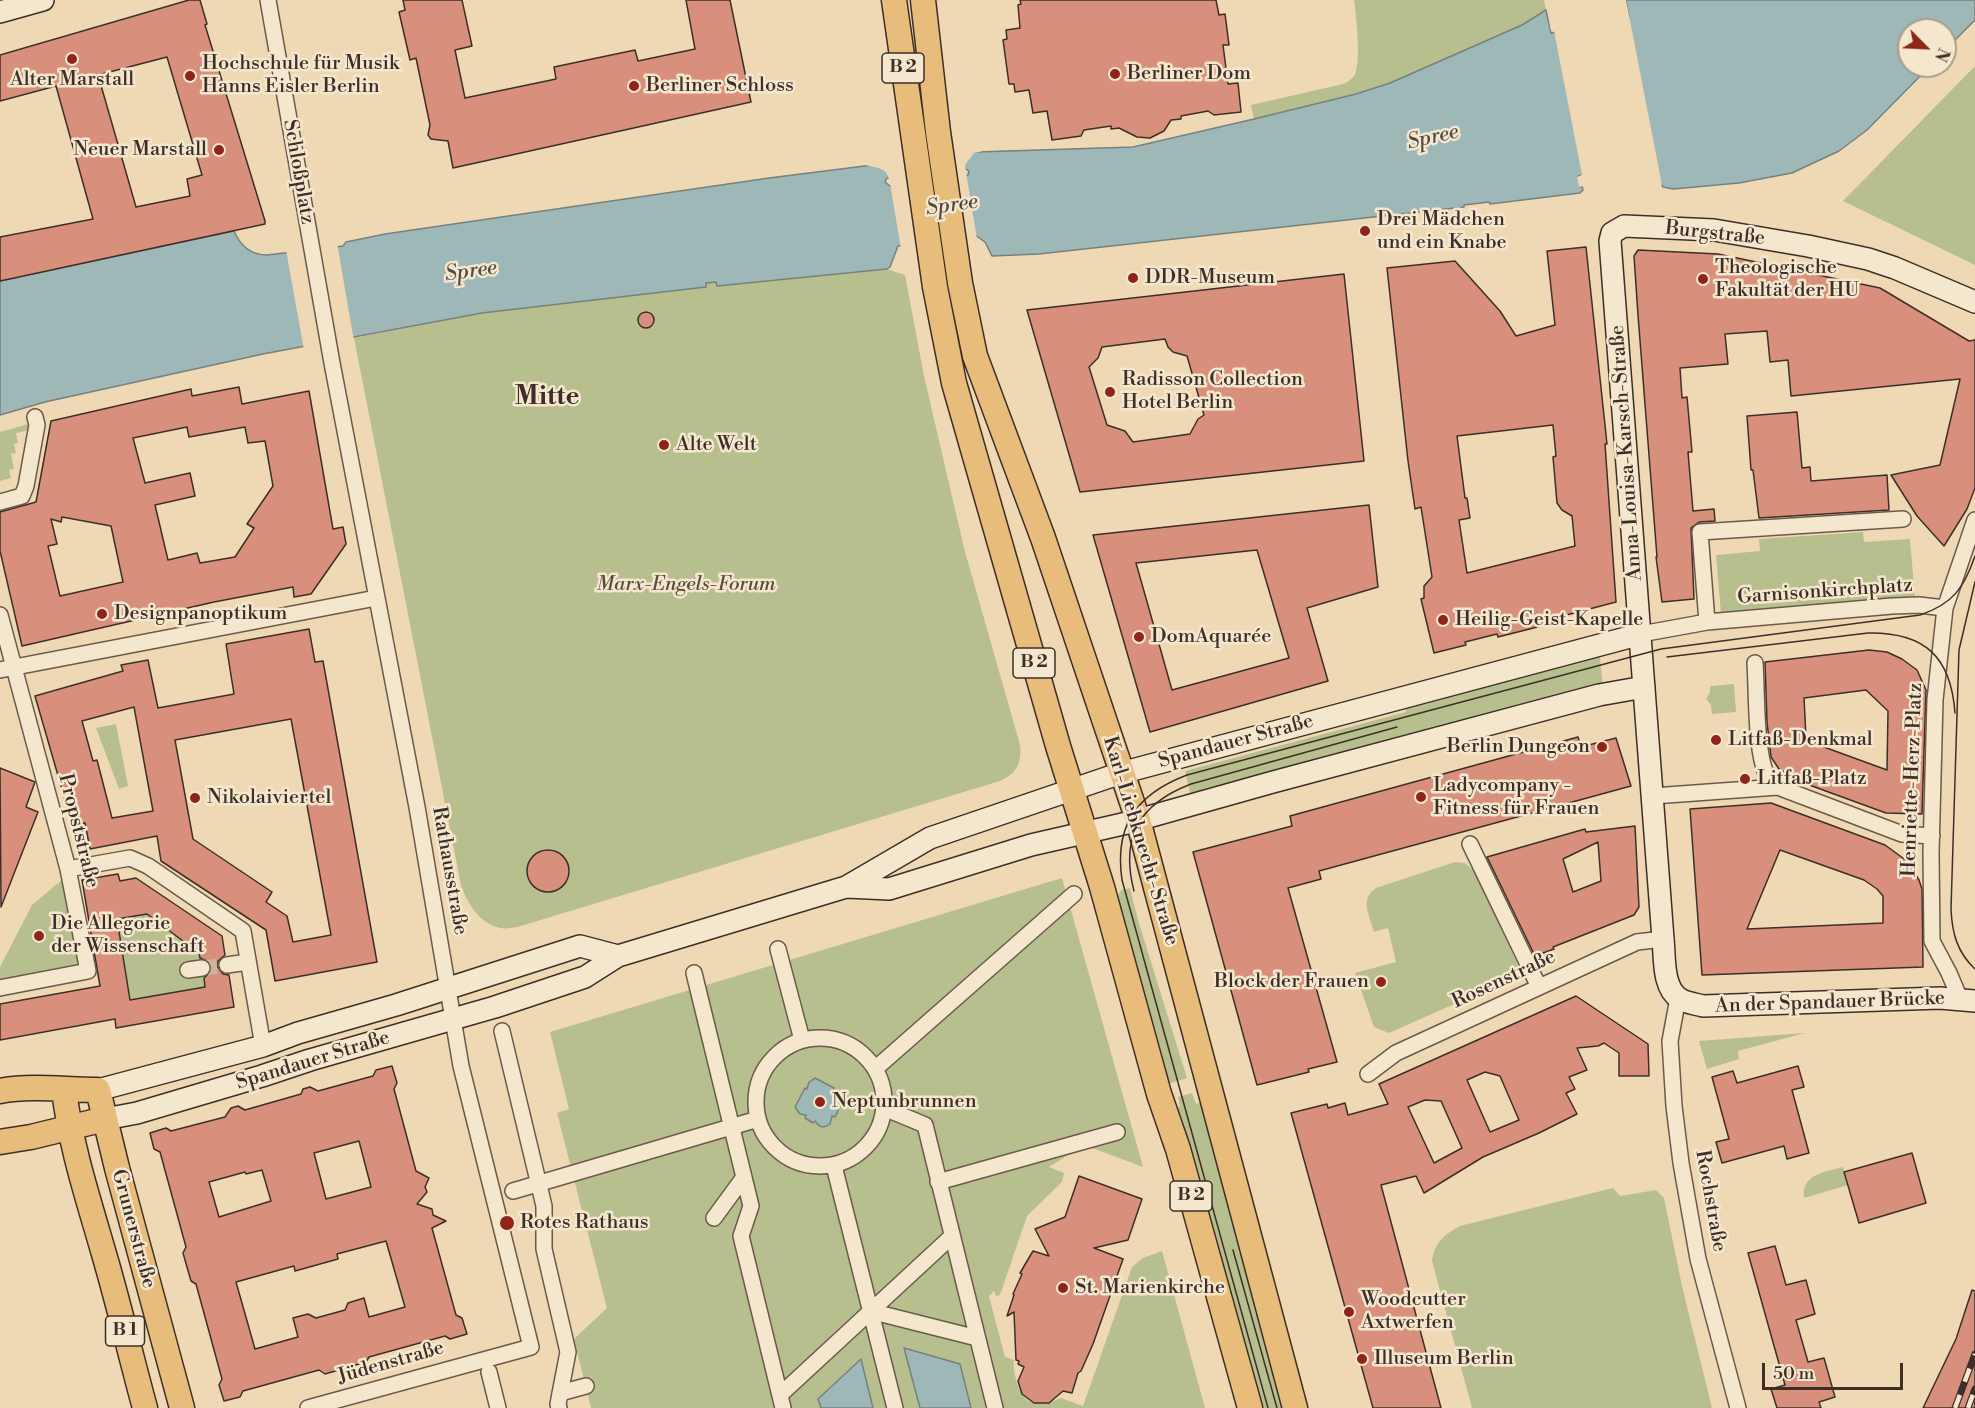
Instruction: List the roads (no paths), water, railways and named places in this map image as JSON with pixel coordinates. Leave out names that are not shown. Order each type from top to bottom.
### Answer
[{"type":"main road","name":"B 2","points":[[894,0],[935,287],[954,383],[1070,789],[1102,887],[1159,1094],[1178,1149],[1250,1408]]},
{"type":"main road","name":"Karl-Liebknecht-Straße","points":[[923,0],[938,132],[960,283],[980,374],[1043,538],[1138,820],[1295,1408]]},
{"type":"main road","name":"Spandauer Straße","points":[[0,1091],[22,1087],[98,1090]]},
{"type":"main road","name":"Grunerstraße","points":[[64,1090],[69,1127],[146,1408]]},
{"type":"main road","name":"B 1","points":[[98,1090],[105,1119]]},
{"type":"main road","name":"Spandauer Straße","points":[[0,1142],[105,1119]]},
{"type":"main road","name":"Grunerstraße","points":[[105,1119],[182,1408]]},
{"type":"street","points":[[0,12],[43,0]]},
{"type":"street","name":"Schloßplatz","points":[[268,0],[330,354]]},
{"type":"street","name":"Burgstraße","points":[[1624,226],[1714,230],[1808,246],[1868,259],[1895,268],[1975,302]]},
{"type":"street","name":"Anna-Louisa-Karsch-Straße","points":[[1624,226],[1612,233],[1610,241],[1666,973],[1670,988],[1678,998]]},
{"type":"street","name":"Rathausstraße","points":[[330,354],[417,807],[461,1065],[531,1347],[487,1365]]},
{"type":"street","points":[[0,502],[22,496],[26,486],[37,425],[35,417]]},
{"type":"street","points":[[1707,622],[1700,532],[1902,519]]},
{"type":"street","name":"Henriette-Herz-Platz","points":[[1967,1000],[1932,941],[1932,836],[1936,692],[1945,608],[1969,561],[1975,520]]},
{"type":"street","points":[[6,669],[376,597]]},
{"type":"street","name":"Garnisonkirchplatz","points":[[1641,634],[1707,622],[1892,606],[1919,605],[1945,608]]},
{"type":"street","name":"Propststraße","points":[[0,615],[6,669],[68,869],[88,971],[0,988]]},
{"type":"street","name":"Spandauer Straße","points":[[105,1119],[137,1113],[320,1057],[453,1020],[585,977],[618,956],[846,887],[930,838],[1032,805],[1070,789],[1121,773],[1641,634]]},
{"type":"street","points":[[1755,663],[1763,764],[1768,776],[1778,787]]},
{"type":"street","name":"Spandauer Straße","points":[[846,887],[888,889],[1031,845],[1138,820],[1599,695],[1644,687]]},
{"type":"street","points":[[1653,796],[1778,787],[1902,834],[1932,836]]},
{"type":"street","points":[[1470,844],[1539,987]]},
{"type":"street","points":[[68,869],[130,858],[148,866],[243,930],[263,1046]]},
{"type":"street","points":[[875,1070],[1074,894]]},
{"type":"street","name":"Rosenstraße","points":[[1368,1074],[1396,1053],[1637,942],[1663,939]]},
{"type":"street","name":"Spandauer Straße","points":[[98,1090],[263,1046],[298,1033],[580,946],[618,956]]},
{"type":"street","points":[[778,949],[802,1040]]},
{"type":"street","points":[[227,965],[248,962]]},
{"type":"street","points":[[694,973],[751,1206],[741,1236],[782,1402]]},
{"type":"street","name":"An der Spandauer Brücke","points":[[1678,998],[1703,1006],[1940,998],[1967,1000]]},
{"type":"street","name":"Rochstraße","points":[[1678,998],[1670,1041],[1674,1106],[1681,1163],[1698,1259],[1738,1408]]},
{"type":"street","points":[[502,1031],[544,1206],[544,1249],[568,1352],[560,1400]]},
{"type":"street","points":[[819,1038],[836,1040],[851,1046],[865,1056],[881,1081],[884,1108],[881,1124],[863,1151],[834,1166],[810,1166],[786,1158],[774,1148],[764,1134],[758,1119],[756,1094],[764,1071],[780,1052],[802,1040],[819,1038]]},
{"type":"street","points":[[884,1108],[925,1125],[995,1408]]},
{"type":"street","points":[[513,1191],[758,1119]]},
{"type":"street","points":[[938,1182],[1117,1132]]},
{"type":"street","points":[[834,1166],[895,1408]]},
{"type":"street","points":[[714,1218],[744,1177]]},
{"type":"street","points":[[782,1402],[870,1311],[952,1236]]},
{"type":"street","points":[[870,1311],[977,1338]]},
{"type":"street","points":[[487,1365],[498,1408]]},
{"type":"street","name":"Jüdenstraße","points":[[308,1408],[487,1365]]},
{"type":"street","points":[[560,1400],[586,1386]]},
{"type":"water","name":"Spree","points":[[1626,0],[1975,0],[1975,20],[1957,38],[1957,18],[1897,18],[1897,78],[1918,78],[1867,130],[1839,151],[1792,173],[1739,183],[1673,189],[1663,187],[1659,179],[1656,160],[1578,176],[1580,187],[1582,186],[1583,190],[1580,193],[1039,254],[992,256],[985,242],[975,235],[898,246],[890,267],[887,269],[717,286],[716,282],[706,283],[706,287],[482,313],[263,354],[45,402],[0,415],[0,281],[234,231],[246,248],[261,255],[267,255],[343,246],[346,242],[385,234],[769,178],[976,152],[1133,147],[1356,94],[1390,83],[1522,25],[1546,10],[1551,33],[1629,17]],"holes":[[[964,168],[969,171],[968,175],[890,186],[885,182],[887,178]]]},
{"type":"water","name":"Neptunbrunnen","points":[[815,1078],[834,1088],[833,1090],[840,1091],[844,1098],[835,1117],[832,1116],[830,1124],[824,1127],[805,1118],[806,1115],[800,1114],[795,1107],[809,1082]]},
{"type":"water","points":[[904,1348],[960,1364],[971,1408],[920,1408]]},
{"type":"water","points":[[861,1359],[873,1408],[821,1408],[818,1399]]},
{"type":"tunnel","points":[[202,968],[227,965]]},
{"type":"tram line","points":[[1268,1408],[1122,880],[1120,860],[1122,843],[1126,828],[1142,802],[1155,792],[1187,775],[1661,649],[1920,615],[1941,606],[1956,593],[1975,556]]},
{"type":"tram line","points":[[1975,582],[1959,650],[1951,909],[1957,942],[1964,956],[1975,969]]},
{"type":"tram line","points":[[1667,657],[1868,633],[1905,637],[1920,643],[1941,663],[1948,677],[1955,713]]},
{"type":"tram line","points":[[1134,891],[1130,872],[1132,839],[1146,812],[1173,792],[1191,784],[1397,727]]},
{"type":"tram line","points":[[1233,1250],[1277,1408]]},
{"type":"railway","points":[[1955,1408],[1975,1354]]},
{"type":"railway","points":[[1968,1408],[1975,1389]]},
{"type":"place","name":"Alter Marstall","points":[[72,59]]},
{"type":"place","name":"Berliner Dom","points":[[1115,74]]},
{"type":"place","name":"Hochschule für Musik Hanns Eisler Berlin","points":[[190,76]]},
{"type":"place","name":"Berliner Schloss","points":[[634,86]]},
{"type":"place","name":"Neuer Marstall","points":[[219,150]]},
{"type":"place","name":"Drei Mädchen und ein Knabe","points":[[1365,231]]},
{"type":"place","name":"DDR-Museum","points":[[1133,278]]},
{"type":"place","name":"Theologische Fakultät der HU","points":[[1703,279]]},
{"type":"place","name":"Radisson Collection Hotel Berlin","points":[[1110,392]]},
{"type":"place","name":"Alte Welt","points":[[664,445]]},
{"type":"place","name":"Designpanoptikum","points":[[102,614]]},
{"type":"place","name":"Heilig-Geist-Kapelle","points":[[1443,620]]},
{"type":"place","name":"DomAquarée","points":[[1139,637]]},
{"type":"place","name":"Litfaß-Denkmal","points":[[1716,740]]},
{"type":"place","name":"Berlin Dungeon","points":[[1602,747]]},
{"type":"place","name":"Litfaß-Platz","points":[[1745,779]]},
{"type":"place","name":"Ladycompany - Fitness für Frauen","points":[[1421,797]]},
{"type":"place","name":"Nikolaiviertel","points":[[195,798]]},
{"type":"place","name":"Die Allegorie der Wissenschaft","points":[[39,936]]},
{"type":"place","name":"Block der Frauen","points":[[1381,982]]},
{"type":"place","name":"Neptunbrunnen","points":[[820,1102]]},
{"type":"place","name":"Rotes Rathaus","points":[[507,1223]]},
{"type":"place","name":"St. Marienkirche","points":[[1063,1288]]},
{"type":"place","name":"Woodcutter Axtwerfen","points":[[1349,1312]]},
{"type":"place","name":"Illuseum Berlin","points":[[1362,1359]]},
{"type":"district","name":"Mitte","points":[[547,398]]},
{"type":"park label","name":"Marx-Engels-Forum","points":[[686,585]]}]
